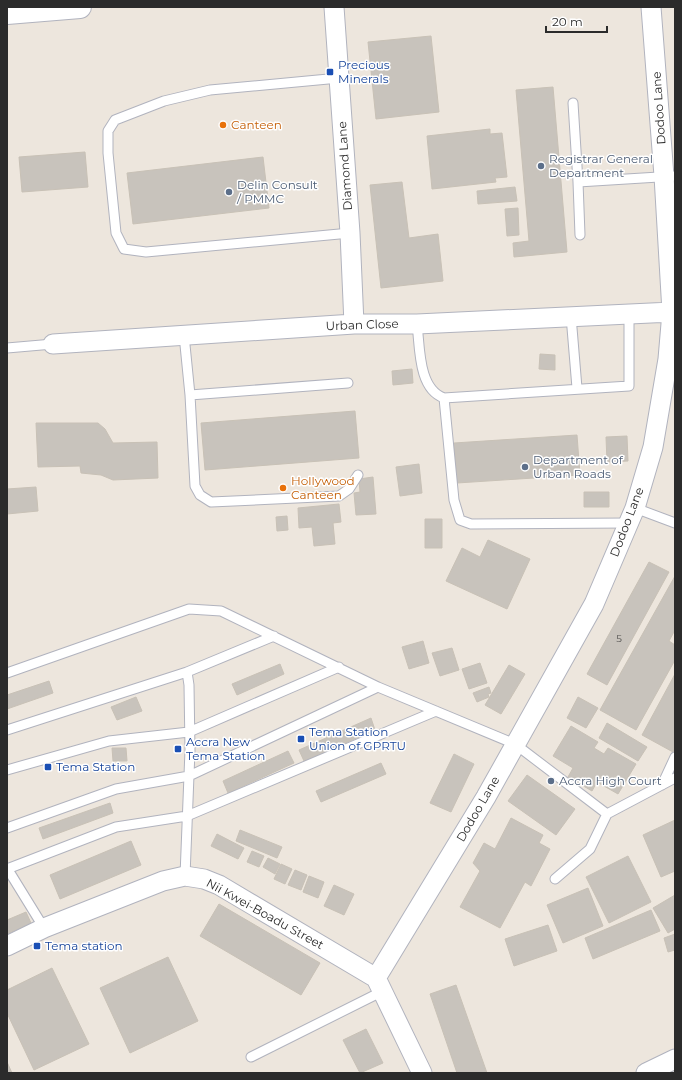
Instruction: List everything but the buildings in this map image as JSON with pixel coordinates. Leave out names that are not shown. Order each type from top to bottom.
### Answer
[{"type":"main road","points":[[7,13],[80,7]]},
{"type":"street","name":"Diamond Lane","points":[[334,7],[350,233],[354,324]]},
{"type":"street","name":"Dodoo Lane","points":[[379,984],[486,798],[594,604],[632,515],[653,447],[668,359],[673,311],[669,176],[651,7]]},
{"type":"street","name":"Urban Close","points":[[53,344],[354,324],[417,324],[673,311]]},
{"type":"street","name":"Nii Kwei-Boadu Street","points":[[7,946],[44,928],[163,881],[185,876],[204,879],[219,885],[379,984]]},
{"type":"street","points":[[379,984],[422,1073]]},
{"type":"street","points":[[646,1073],[675,1059]]},
{"type":"lane","points":[[339,78],[210,90],[164,101],[115,120],[108,130],[108,153],[116,233],[124,249],[146,252],[350,233]]},
{"type":"lane","points":[[573,103],[580,235]]},
{"type":"lane","points":[[578,182],[669,176]]},
{"type":"lane","points":[[417,324],[422,366],[427,381],[432,391],[444,398],[578,388],[629,386],[629,313]]},
{"type":"lane","points":[[571,316],[578,388]]},
{"type":"lane","points":[[184,335],[190,395],[195,486],[200,495],[211,502],[339,496],[349,489],[358,475]]},
{"type":"lane","points":[[7,348],[53,344]]},
{"type":"lane","points":[[190,395],[348,383]]},
{"type":"lane","points":[[444,398],[454,500],[460,520],[471,524],[632,515],[675,523]]},
{"type":"lane","points":[[7,673],[189,609],[221,611],[378,687],[515,744],[607,814]]},
{"type":"lane","points":[[7,730],[187,672],[274,636]]},
{"type":"lane","points":[[7,770],[109,741],[189,732],[339,667]]},
{"type":"lane","points":[[185,876],[189,776],[189,685],[187,672]]},
{"type":"lane","points":[[7,828],[116,789],[189,776],[378,687]]},
{"type":"lane","points":[[44,928],[7,869],[116,827],[187,816],[436,711]]},
{"type":"lane","points":[[662,785],[675,757]]},
{"type":"lane","points":[[555,879],[590,849],[607,814],[675,778]]},
{"type":"lane","points":[[251,1057],[379,984]]},
{"type":"place","name":"Precious Minerals","points":[[330,72]]},
{"type":"place","name":"Canteen","points":[[223,125]]},
{"type":"place","name":"Registrar General Department","points":[[541,166]]},
{"type":"place","name":"Delin Consult / PMMC","points":[[229,192]]},
{"type":"place","name":"Department of Urban Roads","points":[[525,467]]},
{"type":"place","name":"Hollywood Canteen","points":[[283,488]]},
{"type":"place","name":"Tema Station Union of GPRTU","points":[[301,739]]},
{"type":"place","name":"Accra New Tema Station","points":[[178,749]]},
{"type":"place","name":"Tema Station","points":[[48,767]]},
{"type":"place","name":"Accra High Court","points":[[551,781]]},
{"type":"place","name":"Tema station","points":[[37,946]]}]
